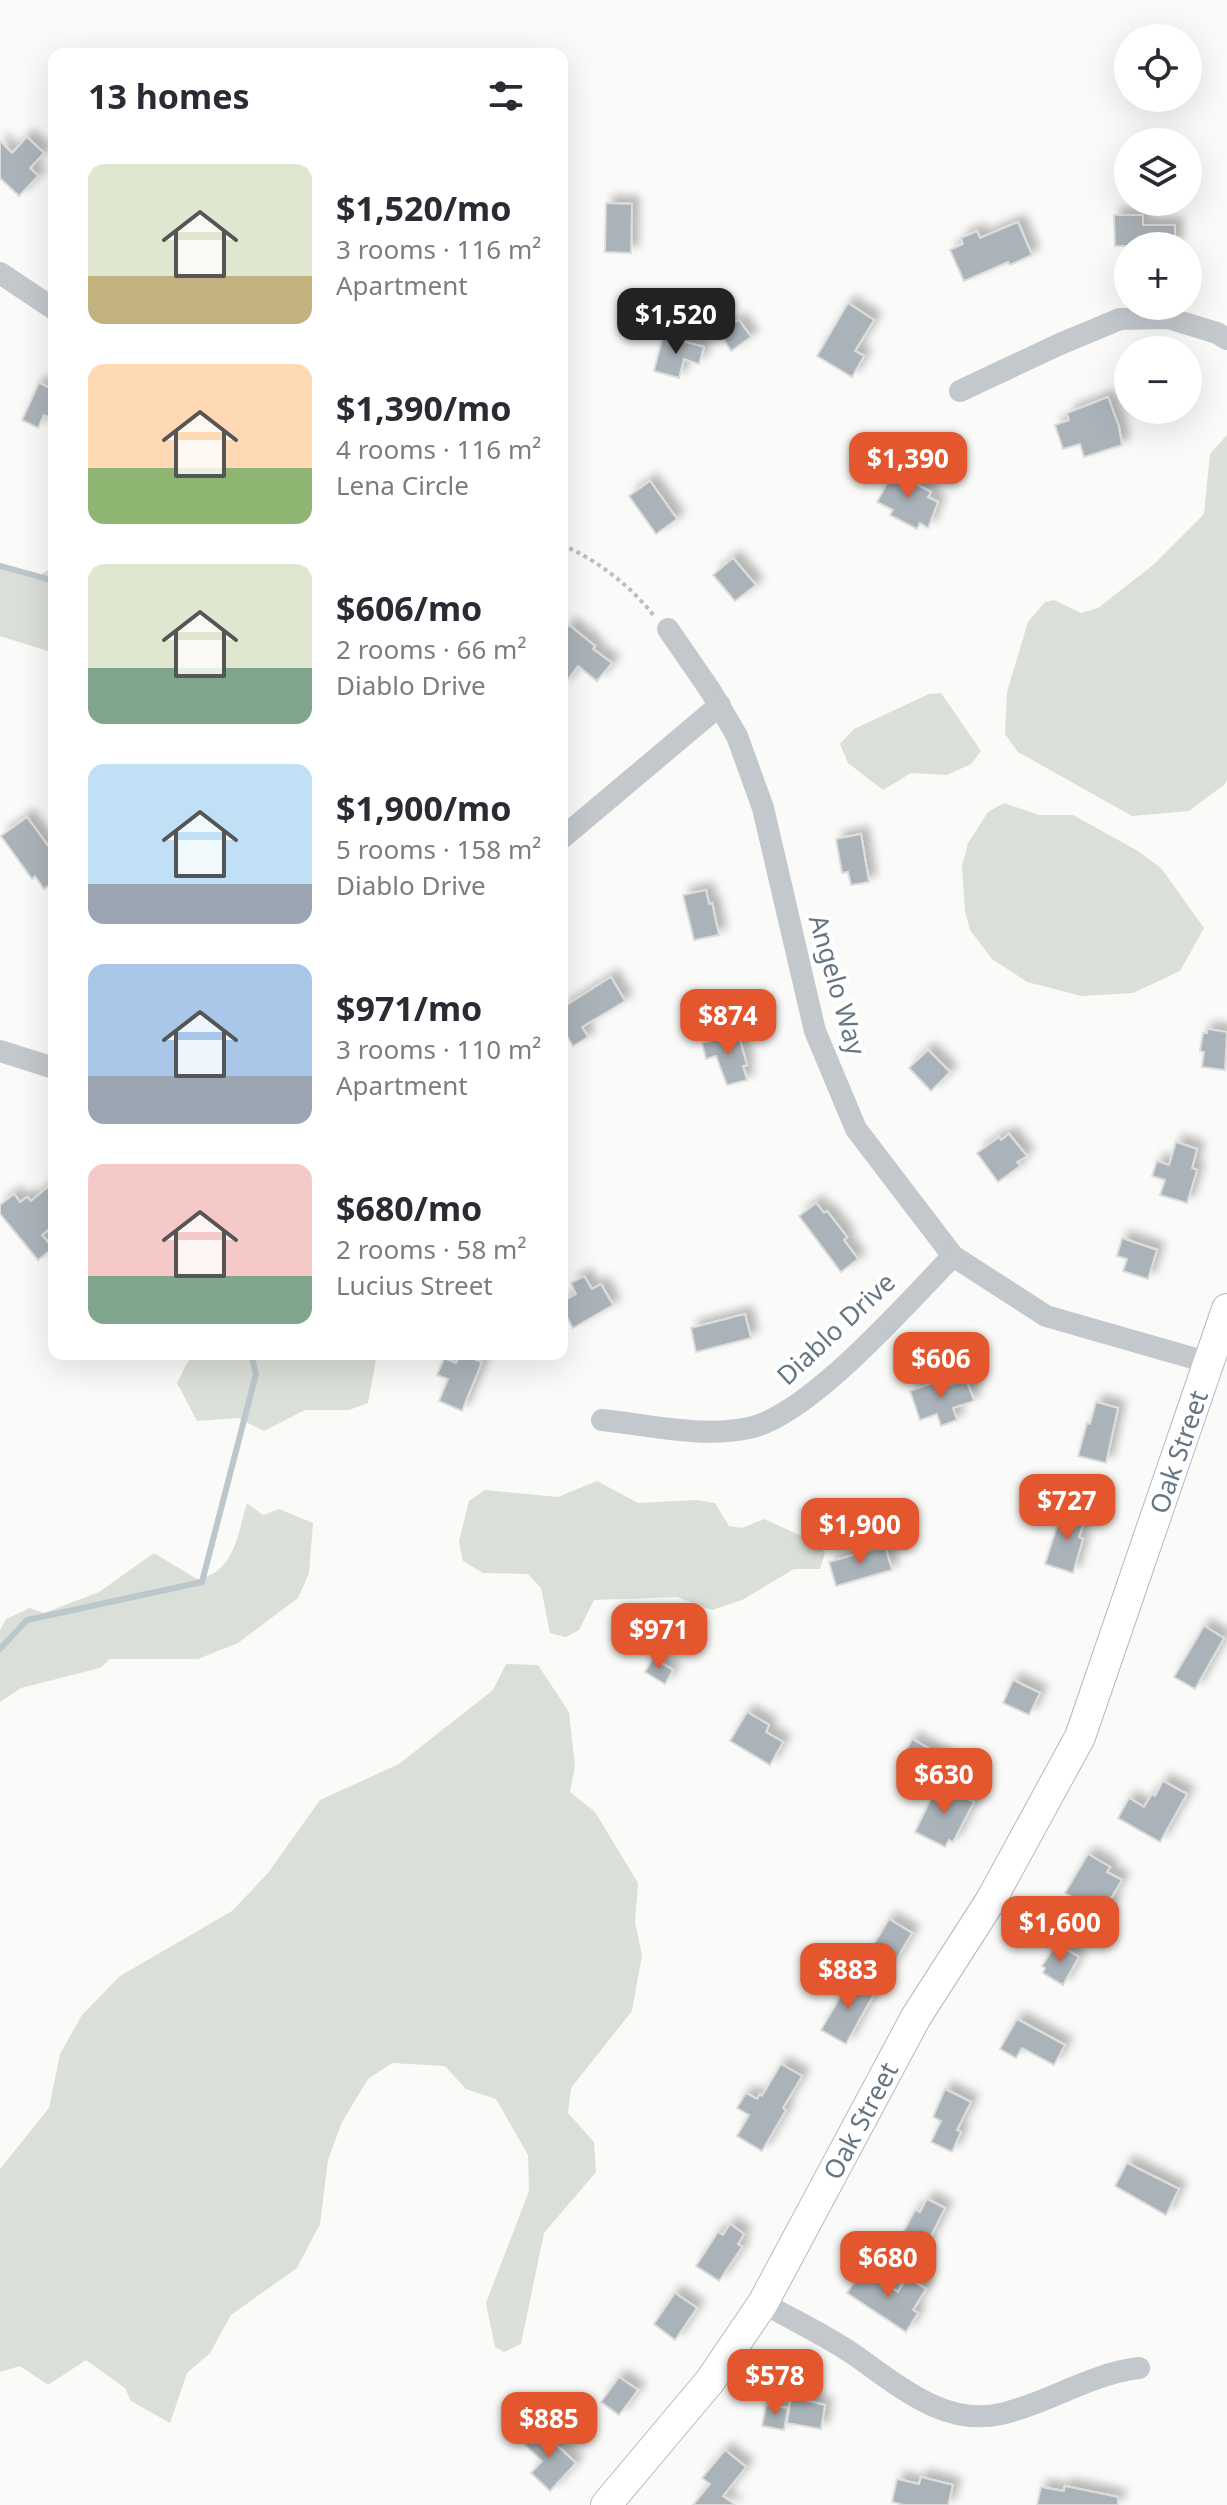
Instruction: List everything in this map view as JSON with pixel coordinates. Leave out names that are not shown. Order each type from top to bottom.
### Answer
[{"type":"main road","name":"Oak Street","points":[[606,2505],[710,2381],[763,2303],[916,2017],[991,1900],[1080,1737],[1227,1309]]},
{"type":"street","points":[[0,273],[48,305]]},
{"type":"street","points":[[960,391],[1120,319],[1168,318],[1227,339]]},
{"type":"street","name":"Angelo Way","points":[[668,629],[720,705],[737,736],[763,808],[815,1031],[856,1129],[953,1256],[1046,1316],[1210,1363]]},
{"type":"street","points":[[568,833],[720,705]]},
{"type":"street","points":[[0,1051],[48,1066]]},
{"type":"street","name":"Diablo Drive","points":[[602,1420],[705,1431],[750,1428],[794,1408],[857,1354],[953,1256]]},
{"type":"street","points":[[763,2303],[852,2353],[924,2402],[952,2412],[976,2416],[1000,2414],[1086,2380],[1139,2368]]},
{"type":"path","points":[[568,548],[588,557],[637,596],[668,629]]},
{"type":"shaded area","points":[[1227,435],[1227,780],[1189,811],[1132,816],[1018,752],[1005,734],[1007,692],[1028,622],[1045,602],[1054,600],[1081,613],[1098,608],[1153,565],[1204,514],[1210,454]]},
{"type":"shaded area","points":[[0,568],[34,579],[48,570],[48,651],[0,636]]},
{"type":"shaded area","points":[[941,693],[981,751],[971,764],[947,775],[911,773],[883,790],[848,763],[840,744],[854,729],[929,694]]},
{"type":"shaded area","points":[[1004,803],[1039,815],[1073,815],[1138,851],[1161,868],[1204,928],[1180,971],[1133,993],[1082,996],[1027,982],[992,959],[970,930],[965,911],[962,866],[968,843],[988,812]]},
{"type":"shaded area","points":[[190,1360],[376,1360],[368,1403],[349,1410],[305,1410],[264,1431],[238,1418],[197,1421],[177,1383]]},
{"type":"shaded area","points":[[597,1481],[638,1503],[697,1500],[715,1503],[729,1526],[742,1528],[764,1519],[817,1543],[825,1553],[820,1569],[794,1569],[742,1600],[712,1610],[677,1597],[594,1600],[579,1630],[566,1637],[550,1633],[541,1588],[528,1574],[483,1573],[463,1561],[459,1541],[469,1501],[485,1490],[558,1497]]},
{"type":"shaded area","points":[[247,1503],[263,1515],[279,1509],[313,1523],[309,1573],[298,1598],[238,1643],[198,1659],[110,1659],[100,1668],[21,1688],[0,1702],[0,1630],[6,1619],[30,1608],[44,1613],[99,1592],[154,1553],[197,1579],[210,1575],[227,1561],[237,1540]]},
{"type":"shaded area","points":[[506,1664],[538,1665],[569,1712],[575,1766],[570,1792],[595,1812],[638,1883],[635,1922],[642,1955],[632,2011],[571,2088],[568,2113],[594,2142],[596,2172],[544,2233],[521,2344],[504,2352],[495,2347],[486,2303],[529,2191],[528,2155],[496,2099],[466,2089],[445,2066],[392,2063],[368,2079],[342,2122],[328,2160],[320,2224],[297,2268],[231,2315],[210,2353],[187,2373],[170,2423],[131,2401],[125,2388],[86,2360],[48,2385],[20,2366],[0,2372],[0,2169],[49,2108],[60,2054],[82,2015],[120,1976],[232,1911],[268,1873],[320,1800],[399,1764],[493,1690]]},
{"type":"building","points":[[27,137],[44,153],[30,168],[38,176],[19,196],[0,178],[0,141],[12,153]]},
{"type":"building","points":[[606,203],[632,204],[631,253],[605,252]]},
{"type":"building","points":[[1114,216],[1143,216],[1143,225],[1175,225],[1175,232],[1115,232]]},
{"type":"building","points":[[1018,222],[1032,255],[964,281],[950,250],[963,244],[961,238],[977,231],[980,238]]},
{"type":"building","points":[[848,303],[874,320],[855,351],[864,356],[852,377],[817,356]]},
{"type":"building","points":[[739,320],[751,337],[731,351],[720,333]]},
{"type":"building","points":[[663,336],[704,347],[699,364],[684,359],[679,378],[654,371]]},
{"type":"building","points":[[39,383],[48,387],[48,417],[44,415],[38,428],[22,420]]},
{"type":"building","points":[[1108,397],[1122,445],[1084,457],[1080,444],[1063,449],[1055,425],[1069,420],[1067,413]]},
{"type":"building","points":[[896,467],[913,476],[910,481],[931,492],[928,497],[938,502],[928,528],[920,523],[917,529],[890,515],[893,510],[877,502]]},
{"type":"building","points":[[650,481],[677,519],[656,534],[629,496]]},
{"type":"building","points":[[733,558],[756,585],[735,601],[713,575]]},
{"type":"building","points":[[568,626],[612,663],[597,681],[578,666],[568,679]]},
{"type":"building","points":[[27,817],[48,846],[48,886],[44,889],[35,876],[32,879],[1,836]]},
{"type":"building","points":[[861,834],[869,882],[851,885],[848,872],[842,873],[836,839]]},
{"type":"building","points":[[706,890],[719,935],[694,940],[683,895]]},
{"type":"building","points":[[611,977],[625,1001],[582,1027],[588,1037],[573,1046],[568,1038],[568,1004]]},
{"type":"building","points":[[1207,1029],[1227,1032],[1225,1070],[1202,1067],[1204,1052],[1200,1051],[1203,1033],[1207,1033]]},
{"type":"building","points":[[738,1033],[747,1065],[743,1066],[747,1080],[727,1085],[716,1056],[706,1059],[702,1043]]},
{"type":"building","points":[[928,1050],[950,1072],[931,1091],[909,1068]]},
{"type":"building","points":[[1009,1134],[1027,1156],[1017,1162],[1020,1166],[998,1182],[977,1153],[999,1137],[1001,1140]]},
{"type":"building","points":[[1176,1142],[1197,1149],[1192,1168],[1197,1170],[1187,1203],[1160,1195],[1165,1180],[1152,1176],[1157,1161],[1169,1165]]},
{"type":"building","points":[[48,1187],[48,1230],[42,1235],[48,1242],[48,1252],[38,1260],[0,1214],[0,1205],[14,1194],[20,1202],[27,1197],[31,1201]]},
{"type":"building","points":[[816,1203],[824,1213],[827,1211],[847,1237],[844,1240],[858,1259],[841,1272],[799,1216]]},
{"type":"building","points":[[1122,1238],[1157,1250],[1148,1279],[1123,1271],[1127,1259],[1117,1256]]},
{"type":"building","points":[[584,1276],[592,1289],[601,1284],[613,1305],[573,1328],[568,1319],[568,1299],[576,1294],[571,1283]]},
{"type":"building","points":[[745,1314],[751,1338],[696,1352],[691,1328]]},
{"type":"building","points":[[443,1360],[456,1363],[457,1360],[482,1362],[462,1411],[439,1401],[448,1379],[437,1375]]},
{"type":"building","points":[[966,1379],[974,1401],[953,1408],[957,1420],[941,1426],[937,1414],[920,1420],[910,1391],[941,1380],[943,1387]]},
{"type":"building","points":[[1096,1402],[1118,1408],[1106,1463],[1078,1456]]},
{"type":"building","points":[[1063,1508],[1086,1516],[1073,1573],[1045,1564]]},
{"type":"building","points":[[885,1546],[892,1570],[836,1586],[829,1562]]},
{"type":"building","points":[[1204,1626],[1224,1638],[1195,1689],[1174,1677]]},
{"type":"building","points":[[653,1658],[673,1670],[665,1684],[645,1672]]},
{"type":"building","points":[[1013,1680],[1040,1693],[1029,1715],[1003,1703]]},
{"type":"building","points":[[747,1712],[769,1725],[766,1732],[783,1742],[770,1765],[730,1741]]},
{"type":"building","points":[[912,1739],[951,1761],[941,1779],[902,1758]]},
{"type":"building","points":[[1163,1781],[1187,1794],[1160,1842],[1118,1818],[1129,1798],[1144,1807]]},
{"type":"building","points":[[938,1784],[974,1802],[953,1842],[949,1840],[945,1847],[915,1832]]},
{"type":"building","points":[[1088,1854],[1110,1867],[1107,1872],[1122,1880],[1110,1900],[1114,1902],[1106,1916],[1065,1893]]},
{"type":"building","points":[[889,1919],[912,1933],[893,1965],[870,1951]]},
{"type":"building","points":[[1059,1945],[1079,1957],[1063,1985],[1043,1973],[1045,1968],[1042,1966]]},
{"type":"building","points":[[851,1978],[875,1992],[846,2044],[821,2030]]},
{"type":"building","points":[[1017,2019],[1065,2045],[1054,2065],[1022,2048],[1016,2058],[1000,2049]]},
{"type":"building","points":[[781,2064],[802,2076],[762,2151],[737,2136],[749,2115],[737,2108],[746,2093],[757,2099],[760,2094],[762,2096]]},
{"type":"building","points":[[945,2089],[971,2102],[957,2130],[961,2132],[952,2152],[931,2142],[941,2121],[933,2117]]},
{"type":"building","points":[[1127,2163],[1179,2189],[1166,2215],[1115,2186]]},
{"type":"building","points":[[927,2199],[945,2208],[920,2258],[899,2248],[915,2210],[920,2212]]},
{"type":"building","points":[[730,2224],[744,2234],[738,2244],[742,2247],[719,2281],[696,2266],[718,2232],[723,2235]]},
{"type":"building","points":[[863,2269],[898,2292],[907,2277],[926,2289],[913,2310],[918,2313],[906,2332],[847,2293]]},
{"type":"building","points":[[675,2293],[697,2308],[675,2340],[654,2324]]},
{"type":"building","points":[[619,2377],[638,2390],[619,2415],[601,2402]]},
{"type":"building","points":[[791,2397],[825,2405],[821,2429],[787,2423]]},
{"type":"building","points":[[766,2405],[788,2408],[784,2430],[762,2426]]},
{"type":"building","points":[[538,2428],[576,2463],[550,2491],[531,2473],[542,2461],[524,2444]]},
{"type":"building","points":[[725,2450],[746,2467],[723,2496],[735,2505],[693,2505],[710,2484],[702,2478]]},
{"type":"building","points":[[921,2477],[953,2485],[948,2505],[892,2502],[897,2479],[919,2484]]},
{"type":"building","points":[[1065,2486],[1118,2497],[1118,2505],[1037,2505],[1041,2487],[1064,2491]]},
{"type":"waterway","points":[[0,566],[48,579]]},
{"type":"waterway","points":[[0,1649],[27,1620],[202,1582],[256,1374],[252,1360]]}]
